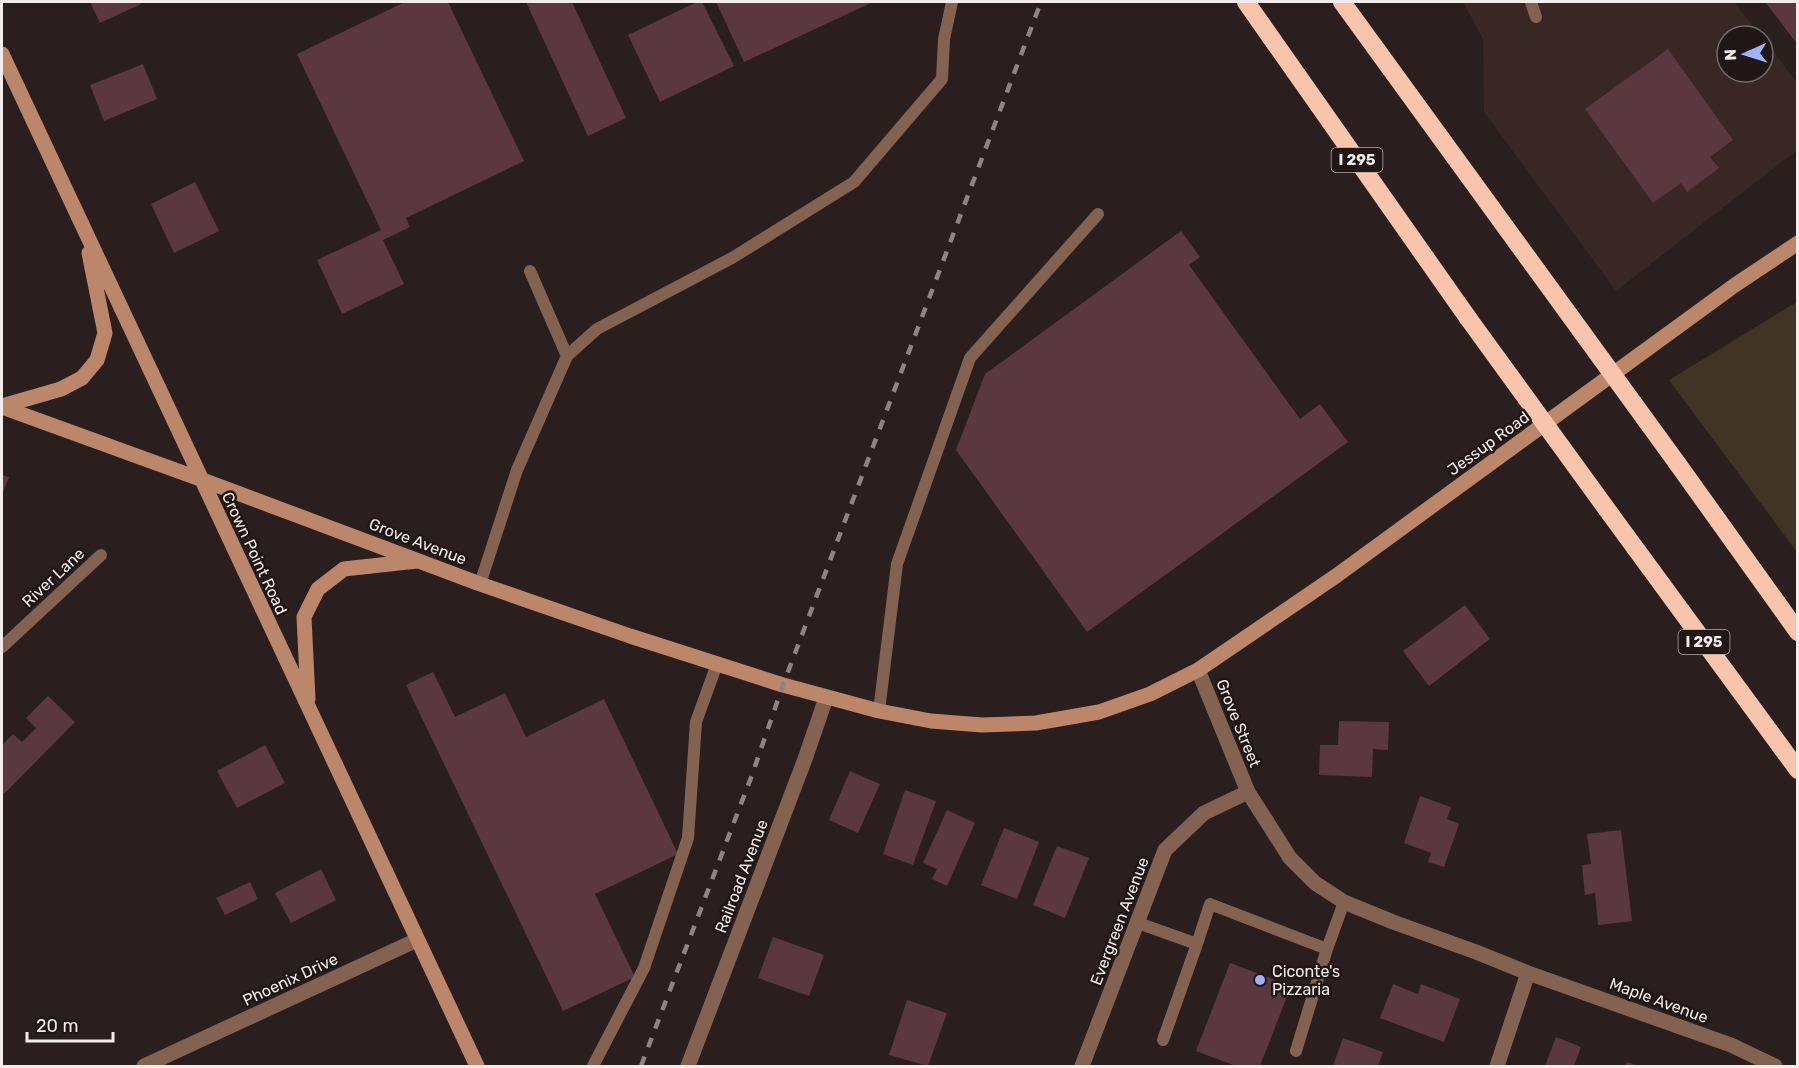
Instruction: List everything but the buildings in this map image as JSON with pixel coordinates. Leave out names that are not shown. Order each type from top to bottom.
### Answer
[{"type":"highway","name":"I 295","points":[[1246,2],[1468,318],[1797,770]]},
{"type":"highway","points":[[1342,2],[1797,632]]},
{"type":"main road","name":"Crown Point Road","points":[[2,54],[477,1066]]},
{"type":"main road","points":[[2,407],[61,389],[82,378],[97,360],[105,333],[83,226]]},
{"type":"main road","name":"Jessup Road","points":[[1198,670],[1336,576],[1726,292],[1797,243]]},
{"type":"main road","name":"Grove Avenue","points":[[2,407],[480,584],[630,636],[826,698]]},
{"type":"main road","points":[[309,708],[304,618],[318,589],[344,569],[419,561]]},
{"type":"main road","name":"Grove Street","points":[[826,698],[879,711],[941,722],[982,725],[1036,723],[1099,712],[1150,694],[1198,670]]},
{"type":"street","name":"Grove Street","points":[[1198,670],[1248,792],[1290,858],[1315,883],[1344,902],[1528,973]]},
{"type":"street","name":"Railroad Avenue","points":[[688,1066],[826,698]]},
{"type":"street","name":"Evergreen Avenue","points":[[1082,1066],[1165,850],[1204,813],[1248,792]]},
{"type":"street","name":"Phoenix Drive","points":[[144,1066],[417,940]]},
{"type":"street","points":[[1497,1066],[1528,973]]},
{"type":"street","name":"Maple Avenue","points":[[1528,973],[1731,1045],[1775,1066]]},
{"type":"lane","points":[[480,584],[517,470],[567,356],[597,329],[732,258],[854,182],[942,80],[944,39],[952,2]]},
{"type":"lane","points":[[1531,2],[1536,17]]},
{"type":"lane","points":[[879,711],[897,564],[970,358],[1098,214]]},
{"type":"lane","points":[[530,271],[567,356]]},
{"type":"lane","name":"River Lane","points":[[2,647],[101,555]]},
{"type":"lane","points":[[593,1066],[645,968],[688,838],[696,722],[717,664]]},
{"type":"lane","points":[[1296,1051],[1344,902]]},
{"type":"lane","points":[[1163,1040],[1210,904],[1327,950]]},
{"type":"lane","points":[[1138,922],[1197,944]]},
{"type":"shaded area","points":[[1463,2],[1734,2],[1751,24],[1715,24],[1715,84],[1775,84],[1775,54],[1797,83],[1797,150],[1616,291],[1484,112],[1483,39]]},
{"type":"shaded area","points":[[1797,302],[1797,552],[1669,380]]},
{"type":"railway","points":[[641,1066],[1041,2]]},
{"type":"place","name":"Ciconte's Pizzaria","points":[[1260,980]]}]
